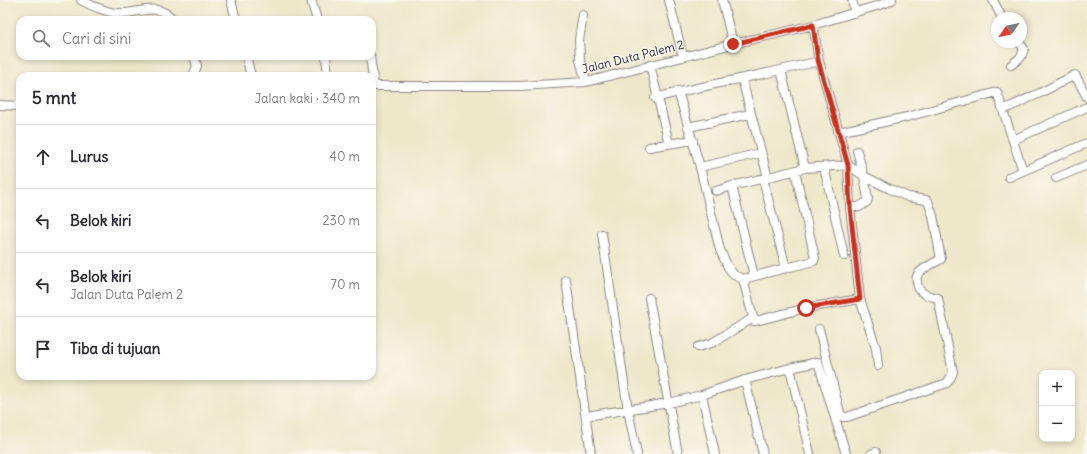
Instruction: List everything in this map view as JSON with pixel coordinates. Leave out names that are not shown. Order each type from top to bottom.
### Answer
[{"type":"street","points":[[81,0],[114,13],[159,9],[168,13],[171,16]]},
{"type":"street","points":[[231,0],[235,16]]},
{"type":"street","points":[[312,0],[316,16]]},
{"type":"street","points":[[669,0],[683,57]]},
{"type":"street","points":[[722,0],[733,44]]},
{"type":"street","points":[[852,0],[855,13]]},
{"type":"street","points":[[993,0],[999,12]]},
{"type":"street","name":"Jalan Duta Palem 2","points":[[376,86],[520,86],[586,82],[813,25],[855,13],[888,1]]},
{"type":"street","points":[[583,15],[579,40],[580,60],[586,82]]},
{"type":"street","points":[[813,25],[818,60],[848,165],[850,207],[860,299],[876,348],[878,366]]},
{"type":"street","points":[[1011,65],[1021,57],[1023,48]]},
{"type":"street","points":[[195,60],[197,66],[195,72]]},
{"type":"street","points":[[247,60],[250,72]]},
{"type":"street","points":[[326,60],[328,72]]},
{"type":"street","points":[[370,60],[372,72]]},
{"type":"street","points":[[656,98],[678,91],[742,79],[818,60]]},
{"type":"street","points":[[650,65],[656,98],[669,144]]},
{"type":"street","points":[[781,70],[805,168]]},
{"type":"street","points":[[1003,110],[1074,75],[1087,96]]},
{"type":"street","points":[[742,79],[761,153],[786,268]]},
{"type":"street","points":[[678,91],[693,140],[724,260],[734,275],[743,279],[814,261],[815,258],[795,171]]},
{"type":"street","points":[[838,132],[907,117],[997,92],[1023,171]]},
{"type":"street","points":[[0,105],[16,106]]},
{"type":"street","points":[[1012,140],[1087,107]]},
{"type":"street","points":[[688,127],[750,114]]},
{"type":"street","points":[[649,147],[693,140]]},
{"type":"street","points":[[1008,177],[1087,143]]},
{"type":"street","points":[[850,207],[859,207],[868,201],[864,176],[857,151]]},
{"type":"street","points":[[700,167],[761,153]]},
{"type":"street","points":[[716,191],[805,168],[848,165],[864,176],[908,197],[926,200],[930,204],[941,259],[919,272],[916,280],[923,293],[938,298],[953,372],[947,383],[852,416],[843,417],[840,413],[819,329]]},
{"type":"street","points":[[1056,178],[1087,165]]},
{"type":"street","points":[[824,167],[844,256]]},
{"type":"street","points":[[732,186],[754,276]]},
{"type":"street","points":[[602,234],[628,410],[637,454]]},
{"type":"street","points":[[743,279],[754,321],[806,308],[860,299]]},
{"type":"street","points":[[566,280],[591,454]]},
{"type":"street","points":[[649,298],[678,454]]},
{"type":"street","points":[[698,347],[712,343],[752,318]]},
{"type":"street","points":[[586,416],[669,403],[702,395],[745,380],[818,362],[846,454]]},
{"type":"street","points":[[790,368],[810,454]]},
{"type":"street","points":[[745,380],[763,454]]},
{"type":"street","points":[[702,395],[715,454]]},
{"type":"route","points":[[733,44],[813,25],[818,60],[848,165],[850,207],[860,299],[806,308]]}]
